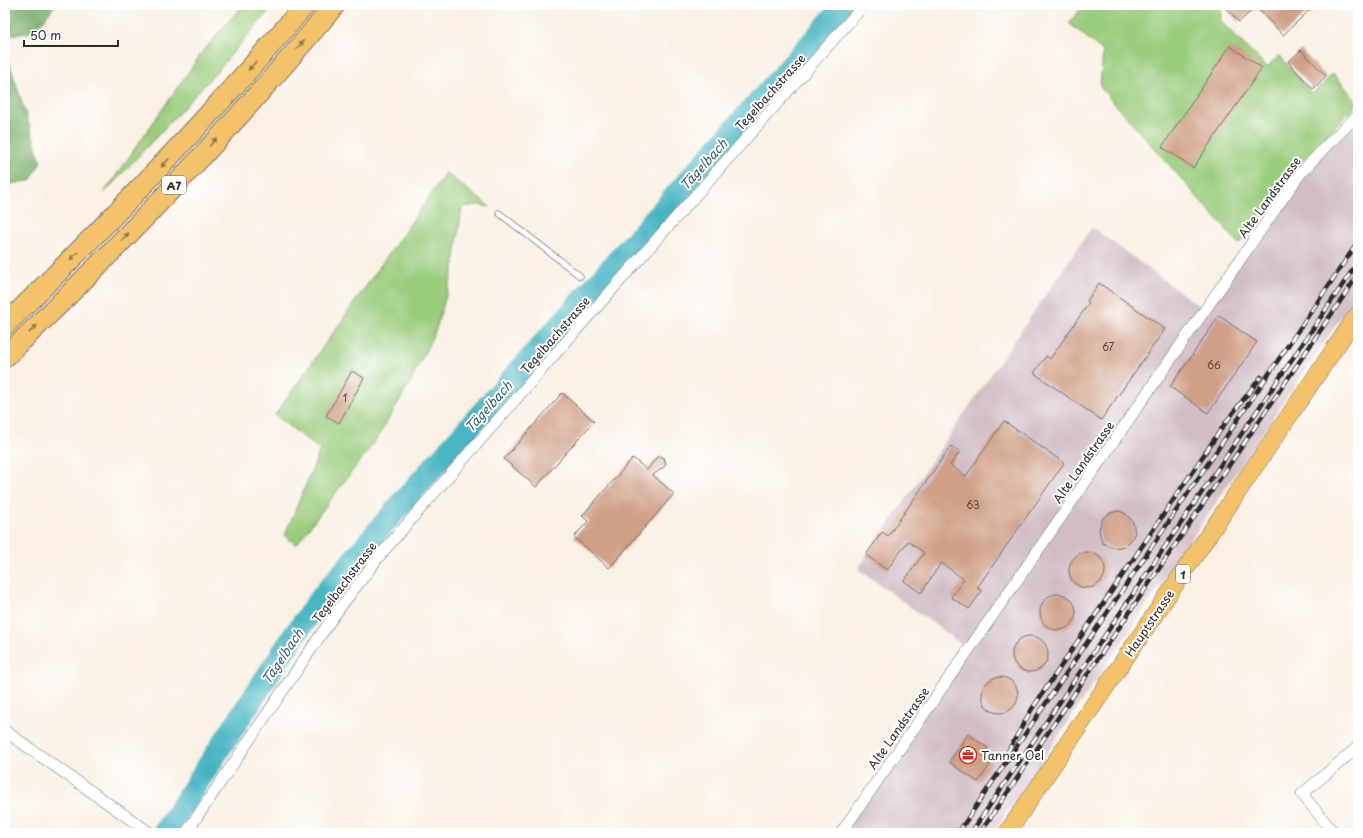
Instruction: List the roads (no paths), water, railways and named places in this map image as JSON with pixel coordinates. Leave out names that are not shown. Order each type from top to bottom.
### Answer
[{"type":"highway","name":"A7","points":[[5,326],[169,158],[218,105],[305,5]]},
{"type":"highway","name":"A7","points":[[5,357],[68,295],[186,173],[264,87],[335,5]]},
{"type":"main road","name":"Hauptstrasse","points":[[1007,833],[1358,314]]},
{"type":"street","name":"Tegelbachstrasse","points":[[186,833],[335,614],[381,554],[556,353],[864,5]]},
{"type":"street","name":"Alte Landstrasse","points":[[840,833],[1299,175],[1358,115]]},
{"type":"street","points":[[5,731],[150,833]]},
{"type":"street","points":[[1334,833],[1302,794],[1358,746]]},
{"type":"lane","points":[[499,213],[518,226],[580,276]]},
{"type":"waterway","name":"Tägelbach","points":[[164,833],[293,637],[320,599],[406,498],[845,5]]},
{"type":"railway","points":[[958,833],[1358,242]]},
{"type":"railway","points":[[971,833],[1358,262]]},
{"type":"railway","points":[[980,833],[1358,275]]},
{"type":"railway","points":[[1007,753],[1032,709],[1226,422],[1261,377]]},
{"type":"place","name":"Tanner Oel","points":[[968,755]]}]
